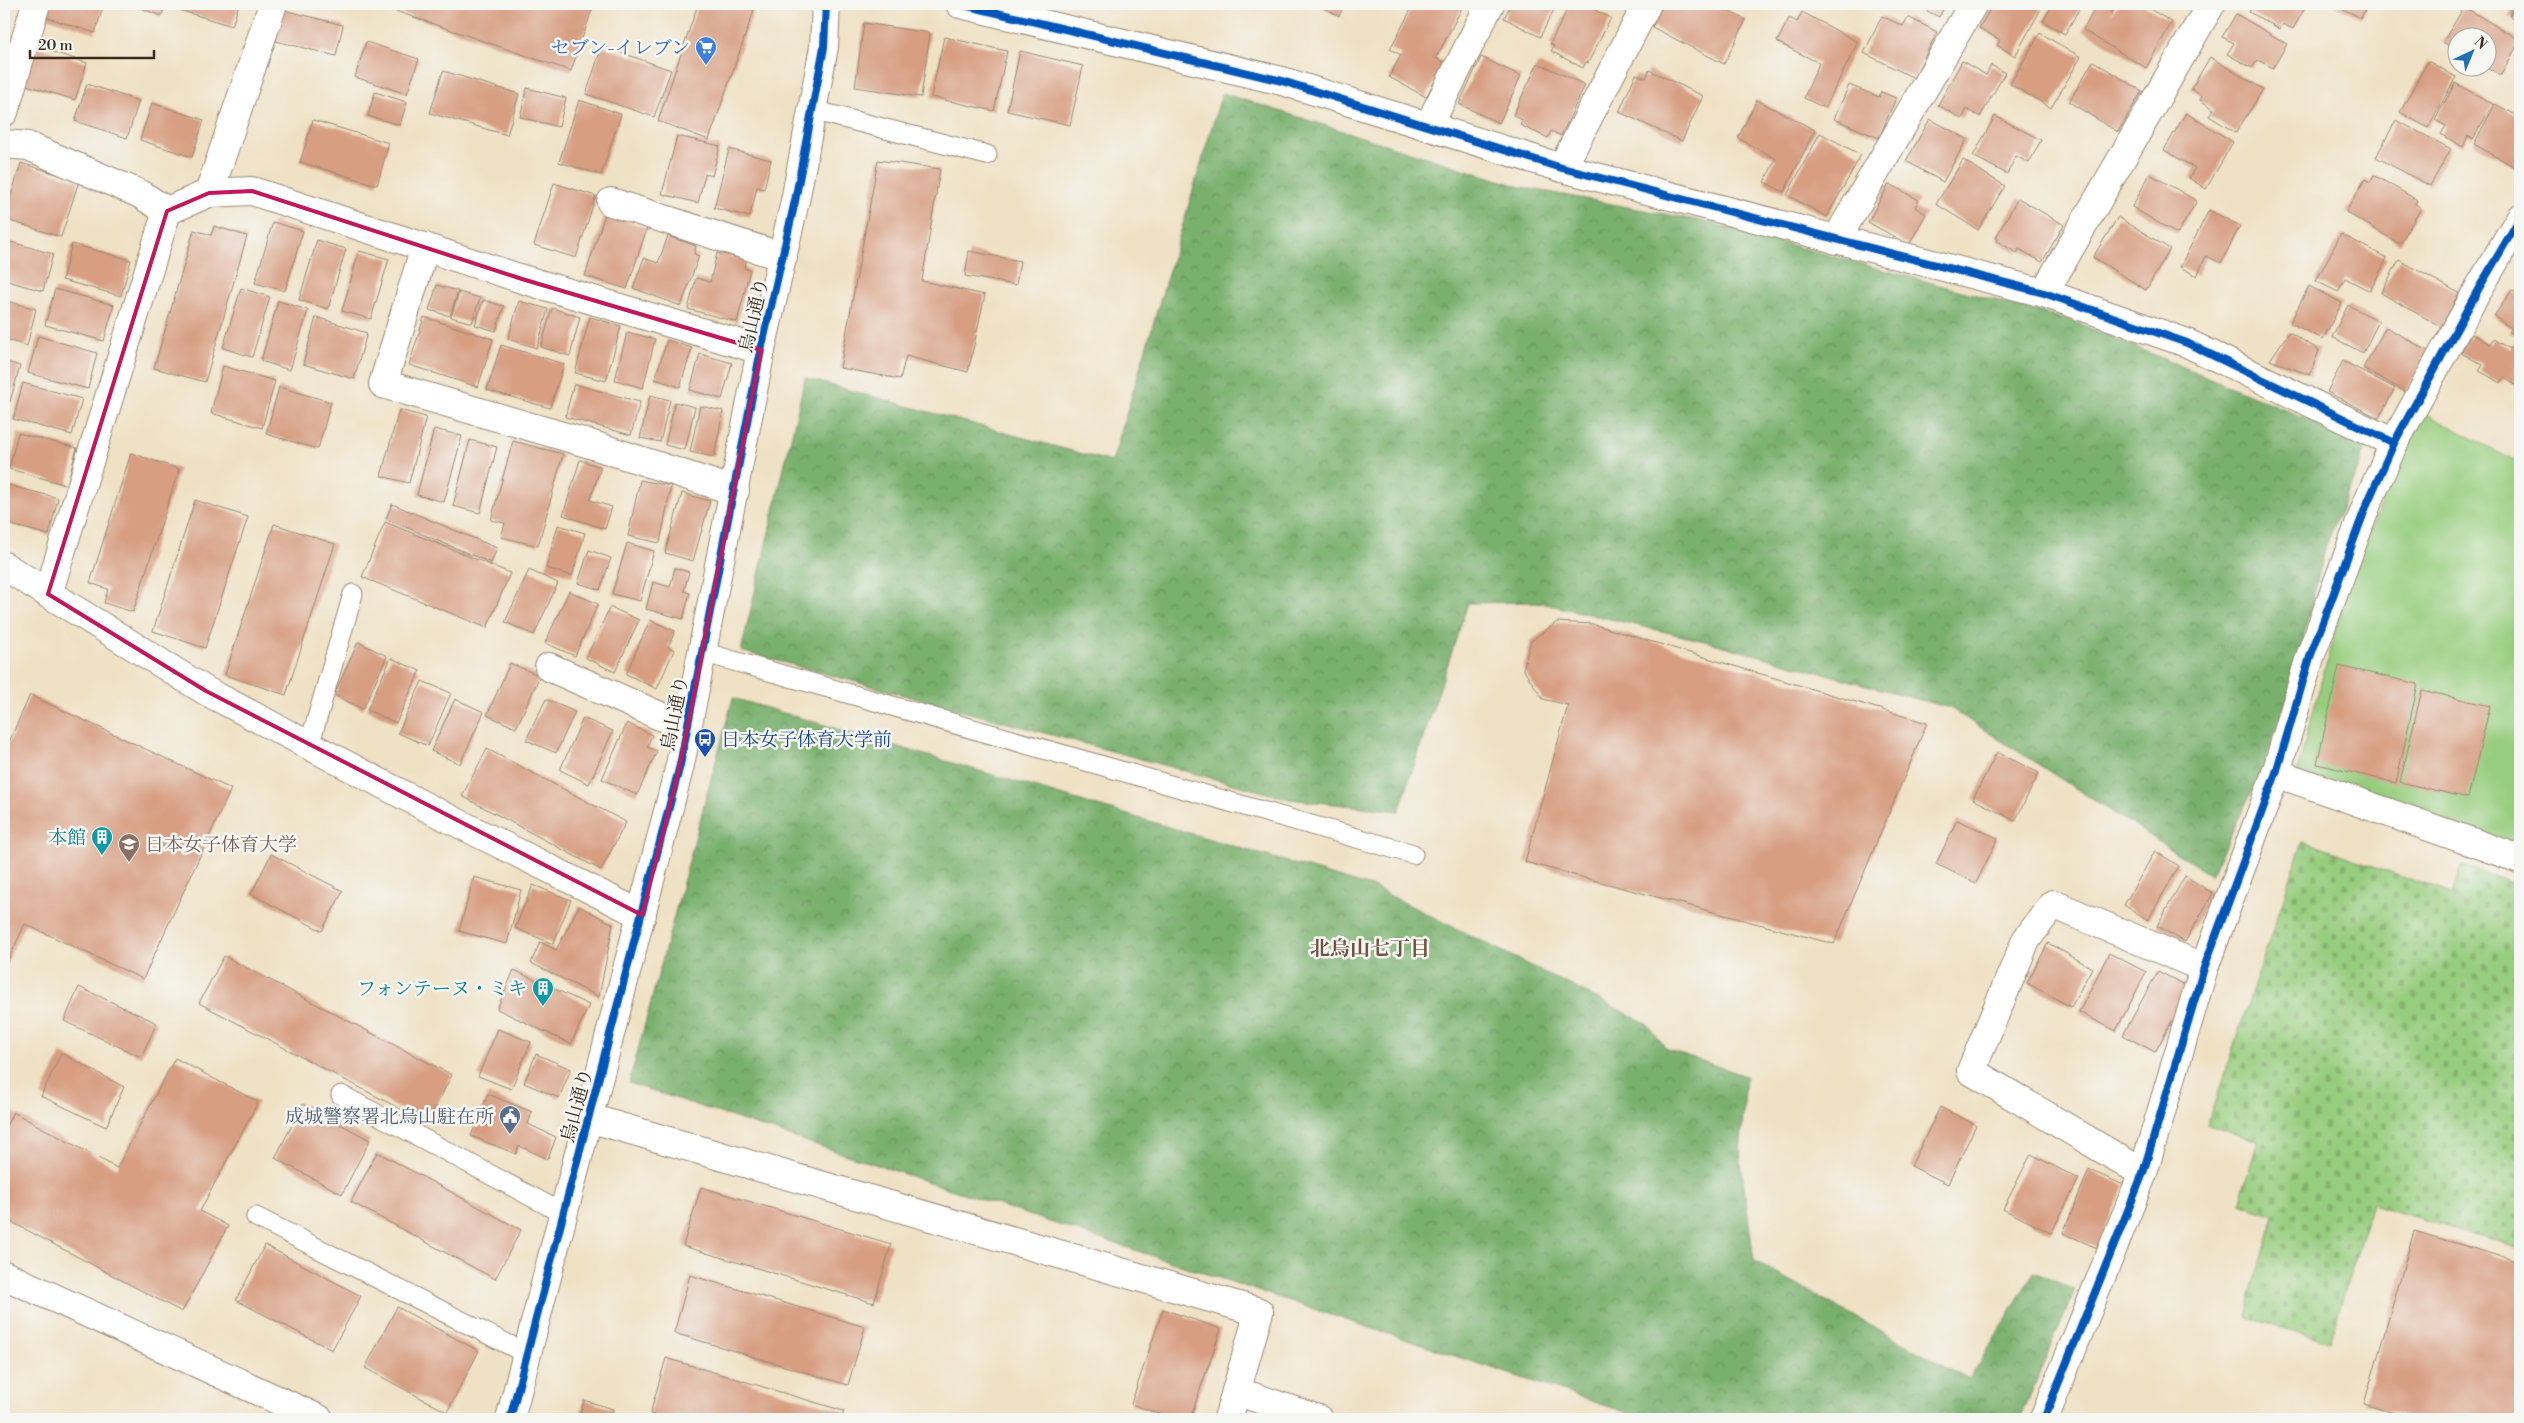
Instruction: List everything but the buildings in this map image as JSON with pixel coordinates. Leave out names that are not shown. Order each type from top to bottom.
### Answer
[{"type":"street","points":[[4,112],[36,4]]},
{"type":"street","points":[[210,193],[273,4]]},
{"type":"street","name":"烏山通り","points":[[510,1419],[680,765],[761,350],[783,257],[812,110],[824,47],[826,4]]},
{"type":"street","points":[[960,4],[1282,81],[1429,125],[1562,168],[2044,293],[2186,343],[2394,443]]},
{"type":"street","points":[[1429,125],[1490,4]]},
{"type":"street","points":[[1562,168],[1647,4]]},
{"type":"street","points":[[1836,240],[1973,4]]},
{"type":"street","points":[[2044,293],[2211,4]]},
{"type":"street","points":[[4,144],[28,146],[140,194],[167,210]]},
{"type":"street","points":[[167,210],[210,193],[252,191],[522,279],[761,350]]},
{"type":"street","points":[[611,202],[783,257]]},
{"type":"street","points":[[48,594],[167,210]]},
{"type":"street","points":[[2044,1419],[2143,1173],[2204,968],[2276,773],[2310,657],[2367,504],[2394,443],[2479,288],[2520,218]]},
{"type":"street","points":[[425,248],[383,384],[590,444],[735,491]]},
{"type":"street","points":[[4,566],[206,690],[428,808],[642,915]]},
{"type":"street","points":[[549,667],[687,728]]},
{"type":"street","points":[[2276,773],[2520,859]]},
{"type":"street","points":[[2143,1173],[1971,1070],[2026,940],[2053,904],[2204,968]]},
{"type":"street","points":[[589,1118],[1259,1312],[1228,1419]]},
{"type":"street","points":[[4,1275],[320,1419]]},
{"type":"street","points":[[1236,1391],[1318,1419]]},
{"type":"lane","points":[[812,110],[987,155]]},
{"type":"lane","points":[[309,746],[353,594]]},
{"type":"lane","points":[[702,652],[1413,854]]},
{"type":"lane","points":[[341,1095],[564,1214]]},
{"type":"lane","points":[[256,1217],[527,1354]]},
{"type":"highlighted area","points":[[252,191],[522,279],[761,350],[680,765],[642,915],[206,691],[48,594],[167,211],[209,193]]},
{"type":"green space","points":[[1222,93],[1521,187],[1702,221],[2073,321],[2368,444],[2326,545],[2289,695],[2261,773],[2211,875],[1950,708],[1709,642],[1537,602],[1468,603],[1399,811],[1289,799],[741,651],[805,378],[1112,462]]},
{"type":"green space","points":[[2419,410],[2520,464],[2520,850],[2297,772],[2333,638],[2358,560]]},
{"type":"green space","points":[[733,698],[1375,888],[1646,1023],[1667,1049],[1746,1076],[1740,1155],[1754,1261],[1969,1380],[2034,1272],[2075,1290],[2020,1419],[1646,1419],[629,1083]]},
{"type":"green space","points":[[2303,841],[2452,894],[2461,865],[2520,886],[2520,1249],[2372,1204],[2329,1342],[2246,1317],[2274,1215],[2239,1203],[2258,1141],[2207,1125]]},
{"type":"cycle path","points":[[510,1419],[680,765],[761,350],[795,201],[824,47],[826,4]]},
{"type":"cycle path","points":[[960,4],[1282,81],[1562,168],[2044,293],[2187,343],[2394,443]]},
{"type":"cycle path","points":[[2044,1419],[2143,1173],[2204,968],[2276,773],[2310,657],[2367,504],[2394,443],[2479,288],[2520,218]]},
{"type":"place","name":"セブン-イレブン","points":[[706,66]]},
{"type":"place","name":"日本女子体育大学前","points":[[705,758]]},
{"type":"place","name":"本館","points":[[102,856]]},
{"type":"place","name":"日本女子体育大学","points":[[129,863]]},
{"type":"place","name":"フォンテーヌ・ミキ","points":[[543,1007]]},
{"type":"place","name":"成城警察署北烏山駐在所","points":[[510,1135]]},
{"type":"district","name":"北烏山七丁目","points":[[1370,948]]}]
